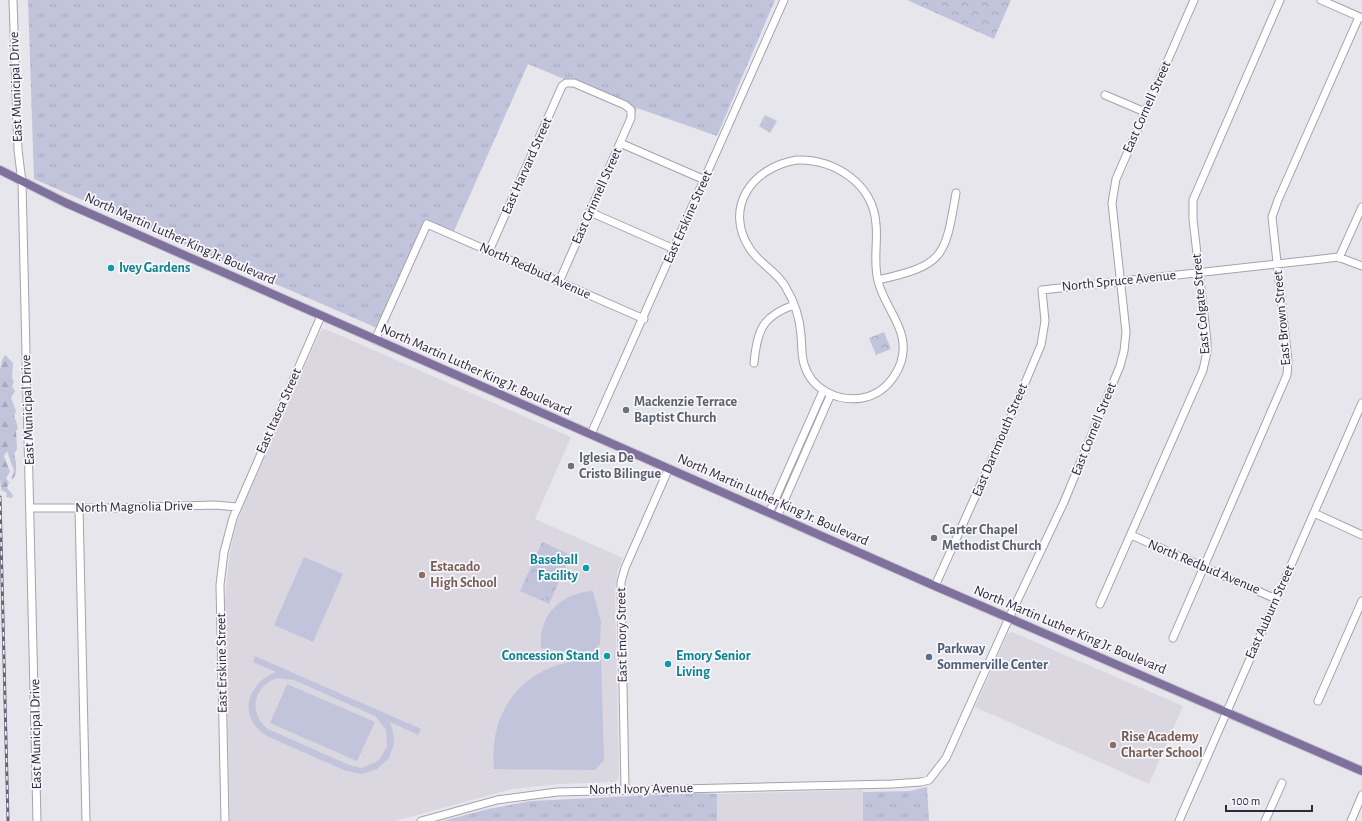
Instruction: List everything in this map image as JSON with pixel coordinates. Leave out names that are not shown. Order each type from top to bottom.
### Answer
[{"type":"main road","name":"North Martin Luther King Jr. Boulevard","points":[[0,170],[66,204],[935,586],[1362,771]]},
{"type":"street","name":"East Municipal Drive","points":[[14,0],[18,150],[22,182],[31,508],[37,821]]},
{"type":"street","name":"East Erskine Street","points":[[591,434],[644,319],[784,0]]},
{"type":"street","name":"East Cornell Street","points":[[865,785],[921,782],[929,780],[941,766],[1064,502],[1122,358],[1126,332],[1112,203],[1113,190],[1116,179],[1194,0]]},
{"type":"street","name":"East Colgate Street","points":[[1100,604],[1196,388],[1206,362],[1207,342],[1192,207],[1194,195],[1280,0]]},
{"type":"street","points":[[1321,0],[1361,17]]},
{"type":"street","name":"East Brown Street","points":[[1173,638],[1287,375],[1288,361],[1273,225],[1274,210],[1361,17]]},
{"type":"street","name":"East Harvard Street","points":[[489,251],[560,89],[566,83],[574,83],[625,105],[631,110]]},
{"type":"street","points":[[1105,95],[1145,112]]},
{"type":"street","name":"East Grinnell Street","points":[[559,282],[631,118],[631,110]]},
{"type":"street","points":[[620,143],[705,180]]},
{"type":"street","points":[[797,160],[822,161],[844,172],[858,184],[870,202],[876,222],[874,252],[878,280],[884,301],[902,337],[902,353],[899,368],[889,383],[872,395],[852,399],[823,391],[812,380],[804,364],[800,328],[794,305],[782,282],[749,248],[739,223],[740,206],[746,192],[758,178],[780,163],[797,160]]},
{"type":"street","points":[[878,280],[915,270],[930,262],[941,253],[948,237],[956,193]]},
{"type":"street","points":[[1339,258],[1362,207]]},
{"type":"street","points":[[590,212],[674,249]]},
{"type":"street","name":"North Redbud Avenue","points":[[375,340],[427,224],[644,319]]},
{"type":"street","name":"North Spruce Avenue","points":[[1042,290],[1339,258],[1362,266]]},
{"type":"street","name":"East Dartmouth Street","points":[[935,586],[1006,428],[1041,345],[1045,321],[1042,290]]},
{"type":"street","points":[[754,363],[757,339],[765,322],[778,311],[794,305]]},
{"type":"street","name":"East Itasca Street","points":[[237,507],[321,316]]},
{"type":"street","points":[[769,513],[823,391]]},
{"type":"street","points":[[777,516],[831,394]]},
{"type":"street","name":"East Auburn Street","points":[[1178,821],[1362,403]]},
{"type":"street","name":"East Emory Street","points":[[625,789],[621,582],[625,568],[669,468]]},
{"type":"street","name":"North Magnolia Drive","points":[[31,508],[215,505],[237,507]]},
{"type":"street","name":"East Erskine Street","points":[[225,821],[220,585],[226,546],[237,507]]},
{"type":"street","points":[[79,508],[86,821]]},
{"type":"street","points":[[1314,513],[1362,535]]},
{"type":"street","name":"North Redbud Avenue","points":[[1131,536],[1276,599]]},
{"type":"street","points":[[1318,701],[1362,601]]},
{"type":"street","points":[[1265,821],[1282,783]]},
{"type":"street","name":"North Ivory Avenue","points":[[421,821],[515,796],[557,792],[625,789],[865,785]]},
{"type":"street","points":[[1350,821],[1362,795]]},
{"type":"shaded area","name":"Estacado High School","points":[[323,329],[571,437],[535,519],[623,558],[617,573],[615,594],[619,776],[616,782],[560,784],[512,789],[395,821],[230,821],[225,603],[229,556],[236,525],[246,500],[319,334]]},
{"type":"shaded area","name":"Rise Academy Charter School","points":[[1012,632],[1183,706],[1149,784],[975,707],[1008,633]]},
{"type":"shaded area","points":[[863,790],[863,821],[717,821],[717,794]]},
{"type":"green space","points":[[28,0],[775,0],[717,136],[637,108],[635,113],[563,81],[564,79],[528,64],[454,231],[429,229],[384,331],[34,179]]},
{"type":"green space","points":[[907,0],[1011,0],[994,39]]},
{"type":"green space","points":[[765,115],[777,121],[770,133],[759,126]]},
{"type":"green space","points":[[884,332],[891,349],[876,355],[869,338]]},
{"type":"green space","points":[[5,355],[13,363],[12,379],[14,381],[12,386],[15,391],[11,398],[16,411],[14,415],[18,428],[16,431],[17,449],[14,454],[16,471],[13,480],[11,478],[14,471],[7,451],[4,456],[10,472],[6,478],[9,482],[7,488],[13,495],[12,498],[6,497],[7,493],[1,490],[0,478],[0,370],[2,360]]},
{"type":"green space","points":[[542,542],[571,555],[549,604],[520,591]]},
{"type":"green space","points":[[546,547],[565,556],[561,565],[542,556]]},
{"type":"green space","points":[[304,557],[343,574],[313,642],[274,625]]},
{"type":"green space","points":[[540,559],[559,567],[556,576],[536,568]]},
{"type":"green space","points":[[535,570],[554,579],[550,588],[531,579]]},
{"type":"green space","points":[[530,582],[549,590],[545,599],[526,591]]},
{"type":"green space","points":[[593,591],[601,622],[600,644],[593,651],[574,653],[541,648],[543,625],[554,608],[571,596]]},
{"type":"green space","points":[[255,656],[421,729],[418,735],[390,722],[394,743],[389,758],[377,769],[362,774],[346,771],[269,737],[259,730],[252,721],[249,712],[249,703],[252,693],[257,685],[265,678],[276,672],[253,662]],"holes":[[[277,678],[294,680],[375,716],[386,730],[387,747],[378,761],[362,768],[349,765],[268,729],[258,716],[256,708],[258,694],[263,687]]]},
{"type":"green space","points":[[584,660],[601,660],[604,760],[595,770],[494,769],[494,748],[497,728],[504,710],[514,694],[528,681],[544,671],[563,664]]},
{"type":"green space","points":[[287,684],[375,722],[357,761],[270,723]]},
{"type":"green space","points":[[927,787],[929,821],[863,821],[863,792],[910,791]]},
{"type":"green space","points":[[694,793],[717,794],[717,821],[443,821],[488,809],[531,801]]},
{"type":"railway","points":[[0,497],[8,821]]},
{"type":"place","name":"Ivey Gardens","points":[[111,268]]},
{"type":"place","name":"Mackenzie Terrace Baptist Church","points":[[626,410]]},
{"type":"place","name":"Iglesia De Cristo Bilingue","points":[[571,466]]},
{"type":"place","name":"Carter Chapel Methodist Church","points":[[934,538]]},
{"type":"place","name":"Baseball Facility","points":[[586,568]]},
{"type":"place","name":"Estacado High School","points":[[422,575]]},
{"type":"place","name":"Concession Stand","points":[[607,656]]},
{"type":"place","name":"Parkway Sommerville Center","points":[[929,657]]},
{"type":"place","name":"Emory Senior Living","points":[[668,664]]},
{"type":"place","name":"Rise Academy Charter School","points":[[1113,745]]}]
